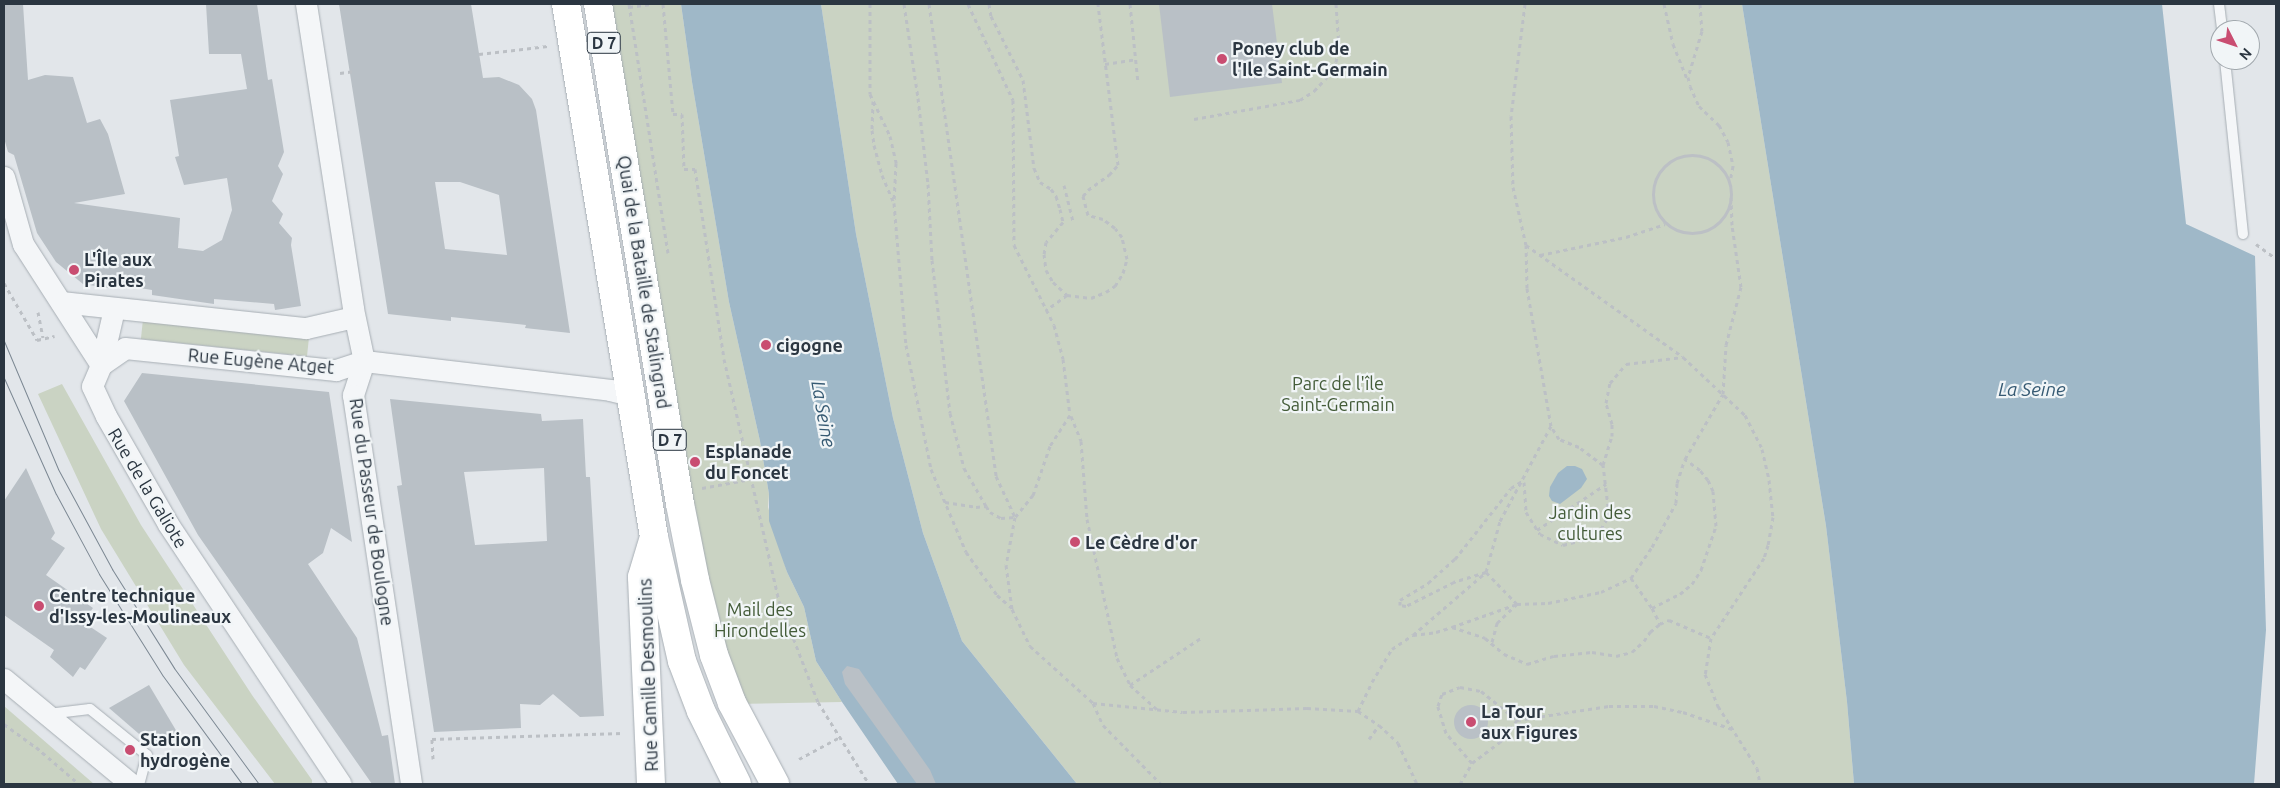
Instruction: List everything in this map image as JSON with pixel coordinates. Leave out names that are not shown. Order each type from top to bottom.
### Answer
[{"type":"main road","name":"Quai de la Bataille de Stalingrad","points":[[566,4],[654,537],[682,661],[701,711],[738,784]]},
{"type":"main road","name":"Quai de la Bataille de Stalingrad","points":[[598,4],[695,492],[695,580],[714,655],[732,703],[775,784]]},
{"type":"main road","name":"Rue Camille Desmoulins","points":[[651,784],[642,577],[654,537]]},
{"type":"street","points":[[306,4],[354,316],[364,362]]},
{"type":"street","points":[[4,177],[23,244],[101,365]]},
{"type":"street","name":"Rue Eugène Atget","points":[[61,302],[306,328],[354,316]]},
{"type":"street","points":[[101,365],[114,309]]},
{"type":"street","name":"Rue Eugène Atget","points":[[101,365],[125,348],[336,370],[364,362],[610,390],[630,395]]},
{"type":"street","name":"Rue du Passeur de Boulogne","points":[[364,362],[353,394],[411,784]]},
{"type":"street","name":"Rue de la Galiote","points":[[101,365],[92,386],[106,416],[168,524],[341,784]]},
{"type":"street","points":[[4,679],[131,784]]},
{"type":"lane","points":[[2219,4],[2221,20]]},
{"type":"lane","points":[[2226,70],[2243,234]]},
{"type":"lane","points":[[47,715],[90,709],[147,755],[139,784]]},
{"type":"path","points":[[629,4],[668,257]]},
{"type":"path","points":[[643,5],[651,4]]},
{"type":"path","points":[[662,4],[674,114],[682,114],[684,169],[695,169],[724,359],[779,601],[818,702],[869,784]]},
{"type":"path","points":[[870,4],[870,94],[890,136],[896,163],[894,202],[906,345],[931,469],[966,552],[997,595],[1012,609]]},
{"type":"path","points":[[904,4],[928,184],[932,260],[950,413],[964,468],[986,506],[990,512],[1001,518],[1015,516]]},
{"type":"path","points":[[933,4],[929,6],[996,476],[1015,516]]},
{"type":"path","points":[[968,4],[1013,100],[1014,245],[1054,325],[1063,359],[1070,415],[1082,441],[1087,519],[1099,583],[1117,658],[1130,685],[1158,710]]},
{"type":"path","points":[[989,4],[992,16],[1023,80],[1034,168],[1040,182],[1051,189],[1056,196],[1060,208],[1063,222],[1046,242],[1044,254],[1046,270],[1052,282],[1067,295],[1091,298],[1115,286],[1123,273],[1127,259],[1122,237],[1104,219],[1088,215],[1083,196],[1088,190],[1109,176],[1118,165],[1098,4]]},
{"type":"path","points":[[1130,4],[1138,83]]},
{"type":"path","points":[[1194,119],[1300,100],[1314,91],[1327,77],[1336,62],[1339,47],[1336,4]]},
{"type":"path","points":[[1525,4],[1511,116],[1513,187],[1526,245],[1527,288],[1551,426],[1559,439],[1579,447],[1603,465]]},
{"type":"path","points":[[1412,635],[1436,632],[1517,604],[1548,603],[1601,592],[1631,578],[1652,547],[1676,503],[1677,483],[1685,460],[1723,394],[1726,345],[1741,287],[1732,225],[1730,184],[1733,166],[1728,142],[1719,126],[1699,106],[1690,86],[1673,44],[1664,4]]},
{"type":"path","points":[[1690,86],[1688,77],[1702,31],[1700,4]]},
{"type":"path","points":[[479,54],[556,46]]},
{"type":"path","points":[[1105,64],[1136,59]]},
{"type":"path","points":[[873,101],[872,130],[874,145],[882,175],[894,202]]},
{"type":"path","points":[[1730,184],[1724,172],[1715,162],[1704,156],[1687,155],[1670,161],[1661,170],[1655,180],[1652,192],[1653,204],[1665,224],[1686,233],[1697,233],[1710,229],[1721,221],[1728,210],[1731,197]]},
{"type":"path","points":[[1064,185],[1073,221]]},
{"type":"path","points":[[1540,255],[1617,239],[1665,224]]},
{"type":"path","points":[[1526,245],[1683,357],[1745,415],[1762,449],[1769,480],[1773,517],[1764,558],[1711,638],[1705,674],[1718,706],[1757,768],[1760,784]]},
{"type":"path","points":[[4,282],[37,340]]},
{"type":"path","points":[[1046,310],[1067,295]]},
{"type":"path","points":[[1524,479],[1526,512],[1540,534],[1563,545],[1597,536],[1609,515],[1607,484],[1603,465],[1612,436],[1612,424],[1606,403],[1610,382],[1626,364],[1683,357]]},
{"type":"path","points":[[1070,415],[1050,446],[1033,495],[1015,516],[1006,565],[1012,609],[1030,646],[1093,703],[1103,725],[1161,784]]},
{"type":"path","points":[[1358,711],[1392,649],[1412,635],[1486,572],[1500,521],[1551,426]]},
{"type":"path","points":[[1652,608],[1680,594],[1692,584],[1701,570],[1716,526],[1713,491],[1708,480],[1685,460]]},
{"type":"path","points":[[695,492],[701,478]]},
{"type":"path","points":[[695,492],[751,479]]},
{"type":"path","points":[[1486,572],[1454,582],[1406,606],[1400,605],[1400,600],[1428,583],[1455,559],[1511,488],[1524,479]]},
{"type":"path","points":[[1537,530],[1607,484]]},
{"type":"path","points":[[946,502],[976,507],[986,506]]},
{"type":"path","points":[[1486,572],[1517,604]]},
{"type":"path","points":[[1631,578],[1652,608],[1660,624]]},
{"type":"path","points":[[1492,642],[1498,623],[1517,604]]},
{"type":"path","points":[[1452,627],[1492,642],[1504,654],[1527,664],[1554,656],[1592,652],[1616,656],[1632,652],[1660,624],[1669,620],[1711,638]]},
{"type":"path","points":[[1130,685],[1202,638]]},
{"type":"path","points":[[1472,763],[1446,733],[1438,706],[1442,694],[1460,688],[1481,691],[1517,720]]},
{"type":"path","points":[[1093,703],[1183,712],[1306,708],[1358,711],[1380,725],[1398,743],[1417,784]]},
{"type":"path","points":[[1460,784],[1472,763],[1500,742],[1517,720],[1609,706],[1654,706],[1684,712],[1733,729]]},
{"type":"path","points":[[4,724],[36,747],[79,784]]},
{"type":"path","points":[[1369,739],[1380,725]]},
{"type":"path","points":[[433,766],[432,739],[649,732]]},
{"type":"path","points":[[798,760],[840,737]]},
{"type":"green space","name":"Mail des Hirondelles","points":[[612,4],[681,4],[692,82],[729,302],[760,441],[769,494],[768,507],[787,572],[804,607],[816,661],[842,702],[734,704],[675,462]]},
{"type":"green space","name":"Parc de l'île Saint-Germain","points":[[821,4],[1742,4],[1826,526],[1847,702],[1854,784],[1077,784],[962,641],[923,533],[893,418],[856,234]]},
{"type":"green space","points":[[143,319],[309,336],[307,356],[141,339]]},
{"type":"green space","points":[[62,384],[141,525],[252,695],[312,780],[312,784],[275,784],[184,665],[101,529],[38,394]]},
{"type":"green space","points":[[4,706],[94,784],[4,784]]},
{"type":"water","name":"La Seine","points":[[681,4],[821,4],[856,234],[893,418],[923,533],[962,641],[1077,784],[898,784],[816,661],[804,607],[787,572],[769,521],[769,494],[760,441],[729,302],[692,82]]},
{"type":"water","name":"La Seine","points":[[1742,4],[2162,4],[2186,224],[2255,256],[2266,630],[2254,784],[1854,784],[1847,702],[1826,526]]},
{"type":"water","points":[[1567,466],[1575,466],[1582,469],[1587,479],[1581,488],[1560,504],[1552,501],[1549,496],[1550,487],[1558,473]]},
{"type":"building","points":[[4,4],[23,4],[28,80],[45,75],[73,77],[87,123],[100,119],[108,134],[125,194],[74,203],[180,218],[178,248],[203,251],[222,240],[232,210],[227,178],[184,185],[175,157],[179,156],[170,100],[247,89],[241,54],[209,54],[206,4],[257,4],[268,80],[272,79],[284,152],[278,166],[283,174],[272,201],[283,214],[279,223],[292,238],[291,245],[301,306],[275,310],[274,304],[214,299],[214,304],[152,295],[152,290],[115,284],[114,289],[83,284],[56,262],[37,233],[14,155],[8,152],[4,138]]},
{"type":"building","points":[[339,4],[471,4],[483,78],[499,77],[519,85],[532,99],[536,110],[570,333],[525,328],[526,325],[451,317],[451,321],[388,314]],"holes":[[[435,182],[460,182],[499,195],[507,255],[445,249]]]},
{"type":"building","name":"Poney club de l'Ile Saint-Germain","points":[[1159,4],[1272,4],[1282,83],[1170,97]]},
{"type":"building","points":[[142,373],[329,392],[352,542],[331,528],[323,553],[308,564],[357,638],[382,736],[388,735],[395,784],[372,784],[198,535],[124,401]]},
{"type":"building","points":[[390,399],[541,414],[542,421],[583,419],[586,477],[590,477],[604,716],[580,717],[553,694],[540,705],[520,704],[521,728],[434,732],[397,486],[402,485]],"holes":[[[544,468],[547,541],[475,545],[464,472]]]},
{"type":"building","points":[[26,468],[55,533],[51,539],[65,548],[46,575],[93,608],[83,622],[107,638],[85,670],[80,667],[73,677],[50,657],[54,650],[4,615],[4,501]]},
{"type":"building","points":[[847,666],[859,669],[930,770],[936,784],[917,784],[845,684],[842,672]]},
{"type":"building","points":[[149,685],[177,732],[153,746],[109,708]]},
{"type":"building","name":"La Tour aux Figures","points":[[1471,705],[1478,706],[1483,710],[1487,715],[1487,729],[1483,734],[1478,738],[1471,739],[1464,738],[1459,734],[1455,729],[1454,722],[1455,715],[1459,710],[1464,706]]},
{"type":"tram line","points":[[4,341],[58,469],[112,569],[174,668],[259,784]]},
{"type":"tram line","points":[[4,378],[56,494],[99,574],[163,676],[242,784]]},
{"type":"place","name":"Poney club de l'Ile Saint-Germain","points":[[1222,59]]},
{"type":"place","name":"L'Île aux Pirates","points":[[74,270]]},
{"type":"place","name":"cigogne","points":[[766,345]]},
{"type":"place","name":"Esplanade du Foncet","points":[[695,462]]},
{"type":"place","name":"Le Cèdre d'or","points":[[1075,542]]},
{"type":"place","name":"Centre technique d'Issy-les-Moulineaux","points":[[39,606]]},
{"type":"place","name":"La Tour aux Figures","points":[[1471,722]]},
{"type":"place","name":"Station hydrogène","points":[[130,750]]},
{"type":"park label","name":"Jardin des cultures","points":[[1590,523]]}]
